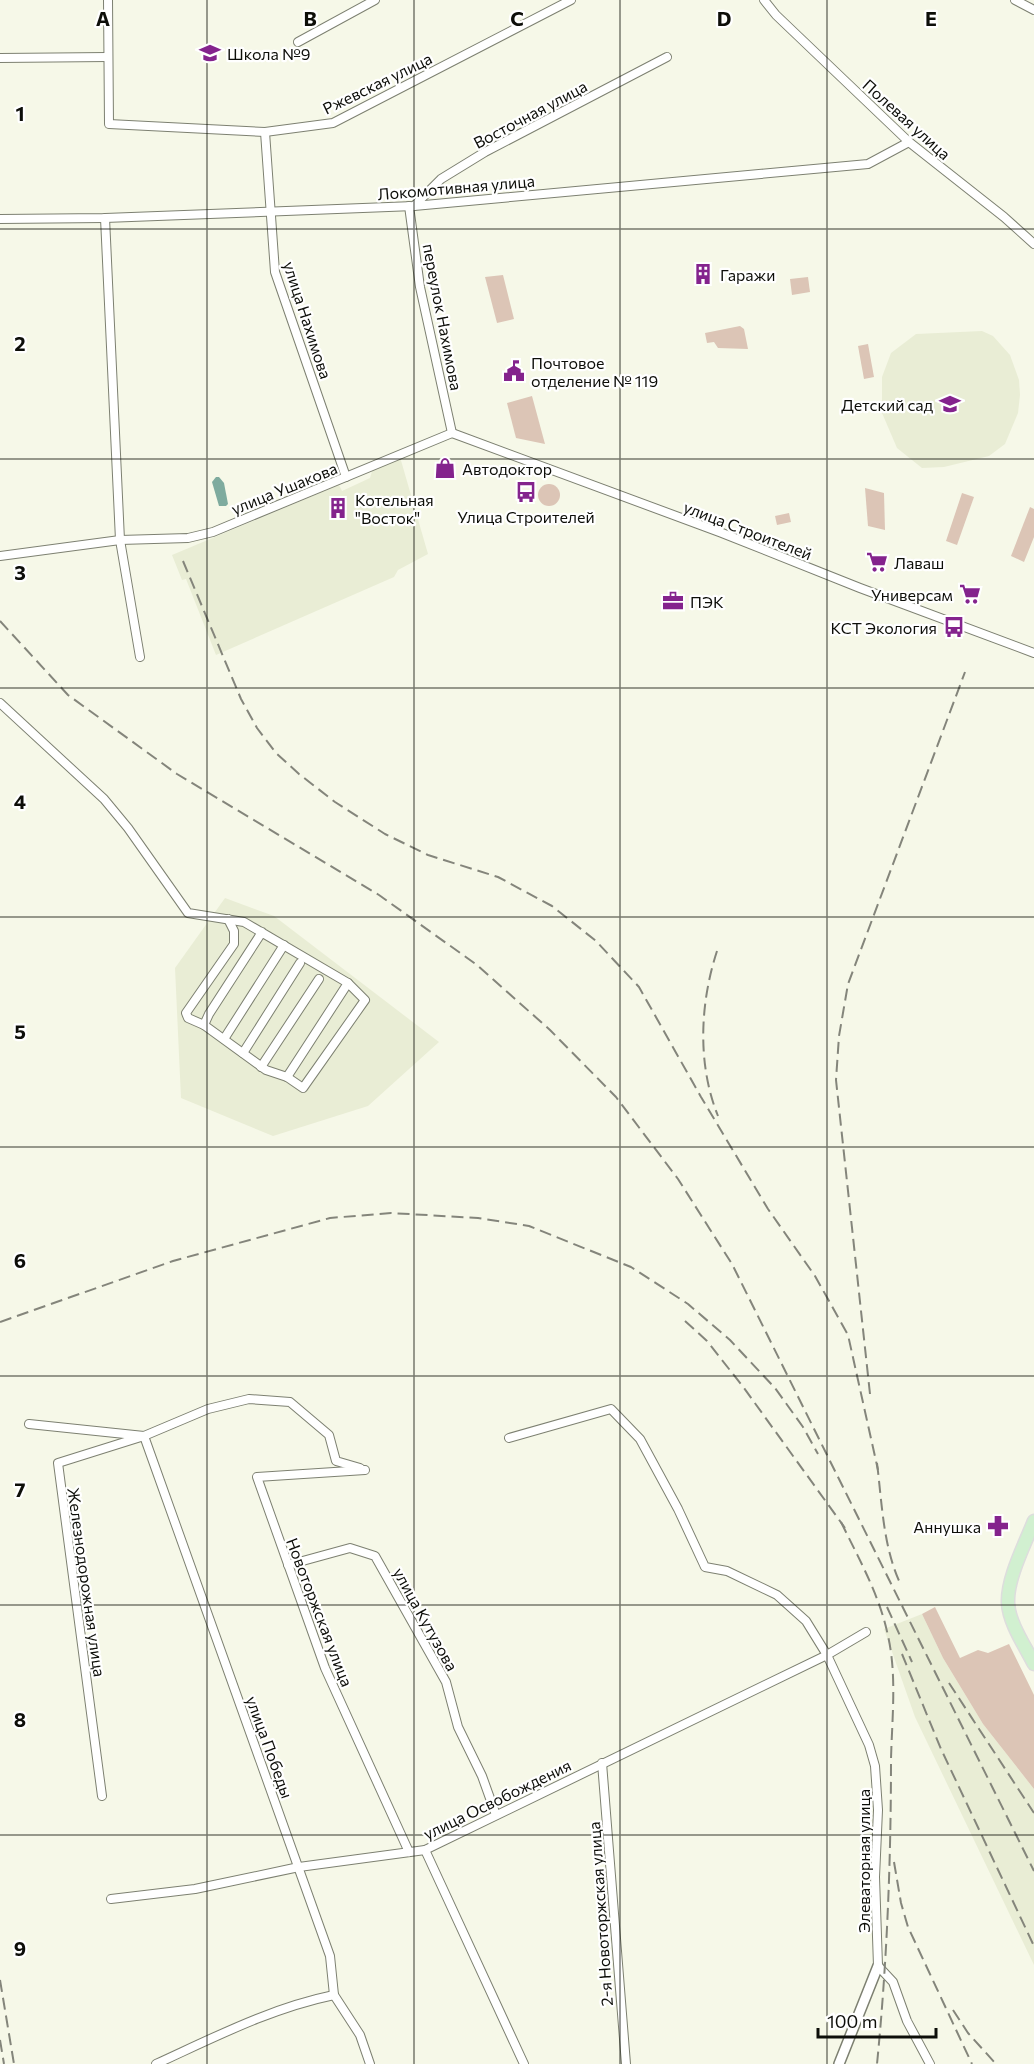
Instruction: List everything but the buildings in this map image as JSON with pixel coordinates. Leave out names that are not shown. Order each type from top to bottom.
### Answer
[{"type":"main road","points":[[1034,1521],[1009,1590],[1008,1604],[1013,1622],[1034,1664]]},
{"type":"street","points":[[0,58],[108,57],[108,0]]},
{"type":"street","points":[[298,42],[375,0]]},
{"type":"street","name":"Ржевская улица","points":[[108,57],[109,124],[265,132],[333,123],[571,0]]},
{"type":"street","points":[[1015,0],[1034,10]]},
{"type":"street","name":"Полевая улица","points":[[769,2],[776,15],[909,142],[1034,244]]},
{"type":"street","name":"Восточная улица","points":[[411,206],[441,179],[485,152],[667,57]]},
{"type":"street","name":"улица Нахимова","points":[[265,132],[275,272],[346,477]]},
{"type":"street","name":"Локомотивная улица","points":[[0,219],[105,218],[411,206],[868,164],[909,142]]},
{"type":"street","name":"переулок Нахимова","points":[[411,206],[420,287],[452,433]]},
{"type":"street","points":[[105,218],[120,540],[140,657]]},
{"type":"street","name":"улица Ушакова","points":[[0,556],[120,540],[188,538],[206,534],[452,433]]},
{"type":"street","name":"улица Строителей","points":[[452,433],[722,533],[1034,653]]},
{"type":"street","points":[[0,703],[104,799],[128,828],[188,913],[244,922],[348,983],[365,1000],[303,1088],[287,1077],[261,1067],[204,1025],[188,1018],[186,1013],[234,944],[234,931],[228,920]]},
{"type":"street","points":[[204,1025],[262,932]]},
{"type":"street","points":[[224,1039],[284,945]]},
{"type":"street","points":[[243,1053],[300,963]]},
{"type":"street","points":[[261,1067],[320,979]]},
{"type":"street","points":[[287,1077],[348,983]]},
{"type":"street","name":"Новоторжская улица","points":[[144,1436],[208,1409],[249,1399],[290,1402],[329,1435],[336,1461],[365,1470],[257,1477],[325,1668],[409,1852]]},
{"type":"street","name":"Элеваторная улица","points":[[509,1438],[611,1409],[640,1439],[678,1509],[705,1567],[727,1571],[777,1595],[806,1621],[827,1654],[869,1745],[875,1766],[878,1810],[875,1877],[878,1966]]},
{"type":"street","points":[[29,1424],[144,1436]]},
{"type":"street","name":"Железнодорожная улица","points":[[102,1796],[58,1463],[144,1436]]},
{"type":"street","name":"улица Победы","points":[[144,1436],[330,1956],[334,1995],[360,2036],[370,2064]]},
{"type":"street","name":"улица Кутузова","points":[[288,1565],[350,1548],[375,1556],[446,1682],[458,1727],[482,1776],[496,1815]]},
{"type":"street","name":"улица Освобождения","points":[[111,1899],[195,1889],[299,1867],[425,1850],[827,1654],[866,1632]]},
{"type":"street","name":"2-я Новоторжская улица","points":[[602,1763],[626,2064]]},
{"type":"street","points":[[425,1850],[524,2064]]},
{"type":"street","points":[[839,2064],[878,1966],[893,1982],[907,2021],[930,2064]]},
{"type":"street","points":[[156,2064],[260,2016],[311,1999],[334,1995]]},
{"type":"shaded area","points":[[503,275],[514,319],[497,323],[485,277]]},
{"type":"shaded area","points":[[808,277],[810,292],[792,295],[790,279]]},
{"type":"shaded area","points":[[740,326],[744,329],[748,349],[718,348],[714,342],[707,343],[705,333]]},
{"type":"shaded area","name":"Детский сад","points":[[982,331],[993,336],[1010,355],[1019,380],[1018,413],[1005,444],[989,456],[944,467],[922,468],[897,448],[882,413],[882,377],[891,353],[916,334]]},
{"type":"shaded area","points":[[868,344],[874,377],[864,379],[858,346]]},
{"type":"shaded area","points":[[532,396],[545,444],[516,438],[507,403]]},
{"type":"shaded area","points":[[400,457],[428,554],[398,570],[394,577],[216,655],[186,579],[182,580],[172,555],[339,485],[342,491],[370,478],[373,468]]},
{"type":"shaded area","points":[[545,484],[553,484],[560,491],[560,499],[553,506],[545,506],[538,499],[538,491]]},
{"type":"shaded area","points":[[865,488],[884,493],[885,530],[868,526]]},
{"type":"shaded area","points":[[962,493],[974,497],[957,545],[946,541]]},
{"type":"shaded area","points":[[1030,507],[1034,509],[1034,537],[1024,562],[1011,556]]},
{"type":"shaded area","points":[[789,513],[791,522],[777,525],[775,516]]},
{"type":"shaded area","points":[[225,898],[274,916],[439,1042],[368,1106],[273,1136],[181,1098],[175,968]]},
{"type":"shaded area","points":[[935,1607],[960,1658],[978,1650],[988,1653],[1009,1644],[1034,1695],[1034,1789],[983,1724],[943,1658],[922,1614]]},
{"type":"shaded area","points":[[922,1614],[943,1658],[983,1724],[1034,1789],[1034,1965],[915,1717],[884,1629]]},
{"type":"water","points":[[216,477],[224,483],[228,504],[226,506],[219,506],[212,482]]},
{"type":"railway","points":[[183,561],[241,699],[257,728],[276,753],[335,802],[385,834],[428,855],[498,877],[552,906],[596,941],[639,987],[768,1209],[815,1276],[848,1335],[878,1470]]},
{"type":"railway","points":[[0,621],[68,695],[177,774],[379,895],[477,965],[550,1030],[616,1097],[678,1179],[732,1264],[1034,1871]]},
{"type":"railway","points":[[870,1394],[836,1080],[839,1036],[848,984],[965,672]]},
{"type":"railway","points":[[717,951],[707,991],[703,1034],[707,1076],[718,1116]]},
{"type":"railway","points":[[0,1322],[173,1261],[330,1218],[391,1213],[478,1218],[529,1226],[631,1267],[688,1304],[730,1340],[775,1388],[803,1427],[818,1454]]},
{"type":"railway","points":[[685,1321],[707,1341],[744,1388],[845,1528]]},
{"type":"railway","points":[[877,1463],[887,1539],[900,1583]]},
{"type":"railway","points":[[841,1522],[880,1607],[888,1636],[892,1666],[888,1912],[877,2064]]},
{"type":"railway","points":[[887,1607],[912,1662]]},
{"type":"railway","points":[[902,1654],[941,1749],[1034,1946]]},
{"type":"railway","points":[[949,1683],[1034,1813]]},
{"type":"railway","points":[[894,1862],[908,1927],[972,2064]]},
{"type":"railway","points":[[0,1980],[14,2064]]},
{"type":"railway","points":[[953,2010],[968,2033],[996,2064]]},
{"type":"railway","points":[[0,2040],[4,2064]]},
{"type":"place","name":"Школа №9","points":[[210,53]]},
{"type":"place","name":"Гаражи","points":[[703,274]]},
{"type":"place","name":"Почтовое отделение № 119","points":[[514,371]]},
{"type":"place","name":"Детский сад","points":[[950,404]]},
{"type":"place","name":"Автодоктор","points":[[445,468]]},
{"type":"place","name":"Улица Строителей","points":[[526,492]]},
{"type":"place","name":"Котельная \"Восток\"","points":[[338,508]]},
{"type":"place","name":"Лаваш","points":[[877,562]]},
{"type":"place","name":"Универсам","points":[[970,594]]},
{"type":"place","name":"ПЭК","points":[[673,601]]},
{"type":"place","name":"КСТ Экология","points":[[954,627]]},
{"type":"place","name":"Аннушка","points":[[998,1526]]}]
